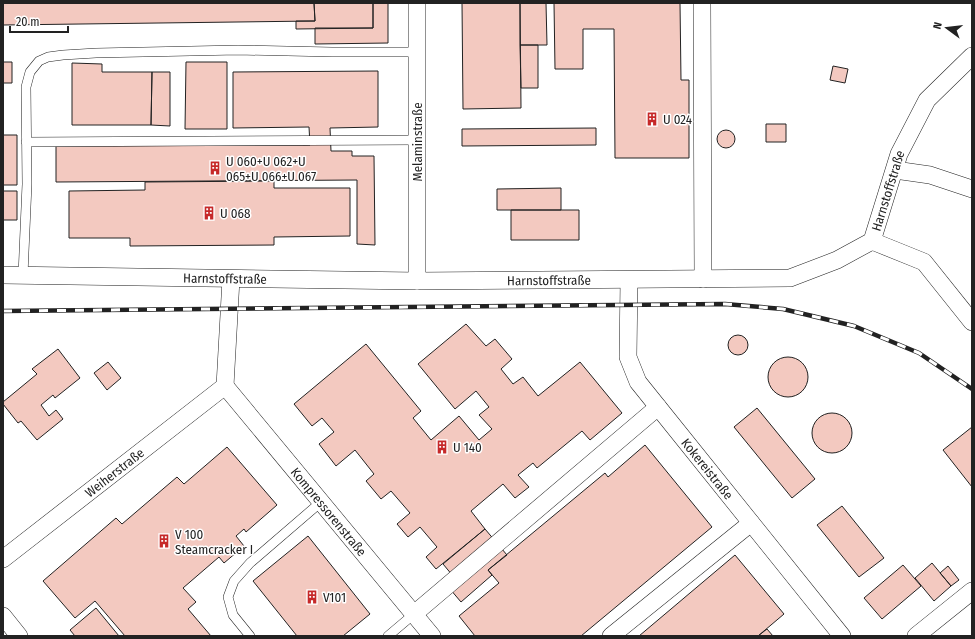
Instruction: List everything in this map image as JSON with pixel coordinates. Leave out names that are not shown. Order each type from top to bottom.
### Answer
[{"type":"street","name":"Melaminstraße","points":[[417,3],[417,281]]},
{"type":"street","points":[[702,3],[703,279]]},
{"type":"street","name":"Harnstoffstraße","points":[[3,275],[417,281],[790,278],[837,260],[872,241],[899,154],[928,100],[972,56]]},
{"type":"street","points":[[895,170],[930,175],[972,189]]},
{"type":"street","points":[[872,241],[924,262],[972,322]]},
{"type":"street","points":[[226,386],[231,279]]},
{"type":"street","name":"Kokereistraße","points":[[629,280],[628,357],[638,382],[842,636]]},
{"type":"street","name":"Kompressorenstraße","points":[[226,386],[432,636]]},
{"type":"street","name":"Weiherstraße","points":[[3,560],[226,386]]},
{"type":"street","points":[[414,614],[658,407]]},
{"type":"street","points":[[611,636],[751,523]]},
{"type":"street","points":[[916,636],[972,591]]},
{"type":"street","points":[[3,616],[19,636]]},
{"type":"lane","points":[[23,275],[26,184],[25,102],[27,79],[30,72],[39,61],[48,57],[96,53],[238,50],[417,52]]},
{"type":"lane","points":[[26,142],[418,140]]},
{"type":"lane","points":[[250,636],[233,615],[228,597],[234,581],[250,563],[321,502]]},
{"type":"lane","points":[[388,636],[414,614]]},
{"type":"building","points":[[3,3],[314,3],[315,21],[3,25]]},
{"type":"building","points":[[314,3],[373,3],[373,28],[296,29],[296,21],[315,21]]},
{"type":"building","points":[[373,3],[388,3],[388,43],[315,44],[315,28],[373,28]]},
{"type":"building","points":[[462,3],[520,3],[521,108],[463,109]]},
{"type":"building","points":[[520,3],[546,3],[547,45],[520,45]]},
{"type":"building","name":"U 024","points":[[554,3],[680,3],[681,80],[689,80],[689,158],[615,158],[614,29],[583,29],[583,69],[555,69]]},
{"type":"building","points":[[520,45],[538,45],[538,88],[521,88]]},
{"type":"building","points":[[3,62],[12,62],[12,83],[3,83]]},
{"type":"building","points":[[186,62],[227,62],[227,129],[185,129]]},
{"type":"building","points":[[72,63],[102,64],[102,72],[152,72],[151,125],[72,125]]},
{"type":"building","points":[[833,66],[848,69],[845,83],[830,80]]},
{"type":"building","name":"U 060+U 062+U 065+U 066+U 067","points":[[378,71],[378,127],[330,128],[331,151],[352,151],[352,156],[374,156],[375,245],[357,244],[357,180],[56,182],[56,146],[310,145],[309,127],[233,128],[233,72]]},
{"type":"building","points":[[152,72],[170,72],[170,126],[151,125]]},
{"type":"building","points":[[766,124],[786,124],[786,142],[766,142]]},
{"type":"building","points":[[596,128],[596,145],[462,146],[462,129]]},
{"type":"building","points":[[722,130],[730,130],[735,135],[733,146],[730,148],[722,148],[717,143],[717,135]]},
{"type":"building","points":[[3,135],[17,135],[17,185],[3,185]]},
{"type":"building","name":"U 068","points":[[274,181],[274,188],[350,188],[350,236],[274,237],[274,245],[130,246],[130,238],[69,238],[69,191],[145,190],[145,182]]},
{"type":"building","points":[[561,188],[561,210],[497,210],[497,189]]},
{"type":"building","points":[[3,191],[17,191],[17,220],[3,220]]},
{"type":"building","points":[[511,210],[579,210],[579,240],[511,240]]},
{"type":"building","name":"U 140","points":[[466,324],[486,346],[495,339],[512,359],[501,369],[513,384],[523,377],[538,396],[580,362],[622,413],[590,440],[582,431],[537,468],[533,463],[518,475],[529,487],[515,498],[503,484],[471,511],[485,529],[436,569],[426,557],[437,547],[420,527],[408,537],[397,524],[410,513],[391,491],[381,499],[366,481],[374,474],[355,450],[336,466],[319,444],[334,432],[322,418],[312,426],[294,404],[366,344],[421,411],[413,418],[431,440],[459,416],[479,440],[492,429],[479,415],[489,407],[476,391],[455,409],[418,364]]},
{"type":"building","points":[[738,335],[745,338],[748,345],[745,352],[738,355],[731,352],[728,345],[731,338]]},
{"type":"building","points":[[58,349],[80,378],[55,398],[53,395],[41,405],[49,416],[56,410],[63,419],[37,440],[21,421],[18,423],[3,402],[37,374],[32,369]]},
{"type":"building","points":[[784,357],[792,357],[799,360],[805,366],[808,377],[805,388],[799,394],[792,397],[784,397],[777,394],[771,388],[768,381],[768,373],[771,366],[777,360]]},
{"type":"building","points":[[108,362],[121,378],[107,390],[94,373]]},
{"type":"building","points":[[757,408],[815,479],[792,498],[734,427]]},
{"type":"building","points":[[828,413],[836,413],[843,416],[849,422],[852,433],[849,444],[843,450],[836,453],[828,453],[821,450],[815,444],[812,437],[812,429],[815,422],[821,416]]},
{"type":"building","points":[[972,427],[972,487],[943,450]]},
{"type":"building","points":[[645,445],[712,527],[581,636],[475,636],[459,616],[499,583],[488,570],[605,473],[608,477]]},
{"type":"building","name":"V 100 Steamcracker I","points":[[227,447],[277,505],[246,532],[244,529],[236,536],[244,546],[224,563],[219,557],[183,588],[196,602],[188,609],[211,636],[125,636],[95,601],[75,618],[43,581],[116,518],[122,524],[177,477],[184,484]]},
{"type":"building","points":[[842,506],[884,558],[859,577],[817,525]]},
{"type":"building","points":[[485,529],[507,555],[488,570],[492,575],[461,602],[450,589],[458,582],[443,564]]},
{"type":"building","name":"V101","points":[[308,536],[370,614],[343,636],[297,636],[253,581]]},
{"type":"building","points":[[735,555],[784,614],[758,636],[639,636]]},
{"type":"building","points":[[932,563],[951,586],[934,601],[915,578]]},
{"type":"building","points":[[903,565],[921,586],[882,619],[864,598]]},
{"type":"building","points":[[948,566],[959,580],[951,586],[940,573]]},
{"type":"building","points":[[96,608],[119,636],[75,636],[70,630]]},
{"type":"building","points":[[767,629],[773,636],[758,636]]},
{"type":"railway","points":[[3,311],[725,304],[783,309],[854,326],[919,353],[972,389]]},
{"type":"place","name":"U 024","points":[[652,119]]},
{"type":"place","name":"U 060+U 062+U 065+U 066+U 067","points":[[215,168]]},
{"type":"place","name":"U 068","points":[[209,213]]},
{"type":"place","name":"U 140","points":[[442,447]]},
{"type":"place","name":"V 100 Steamcracker I","points":[[164,541]]},
{"type":"place","name":"V101","points":[[312,597]]}]
